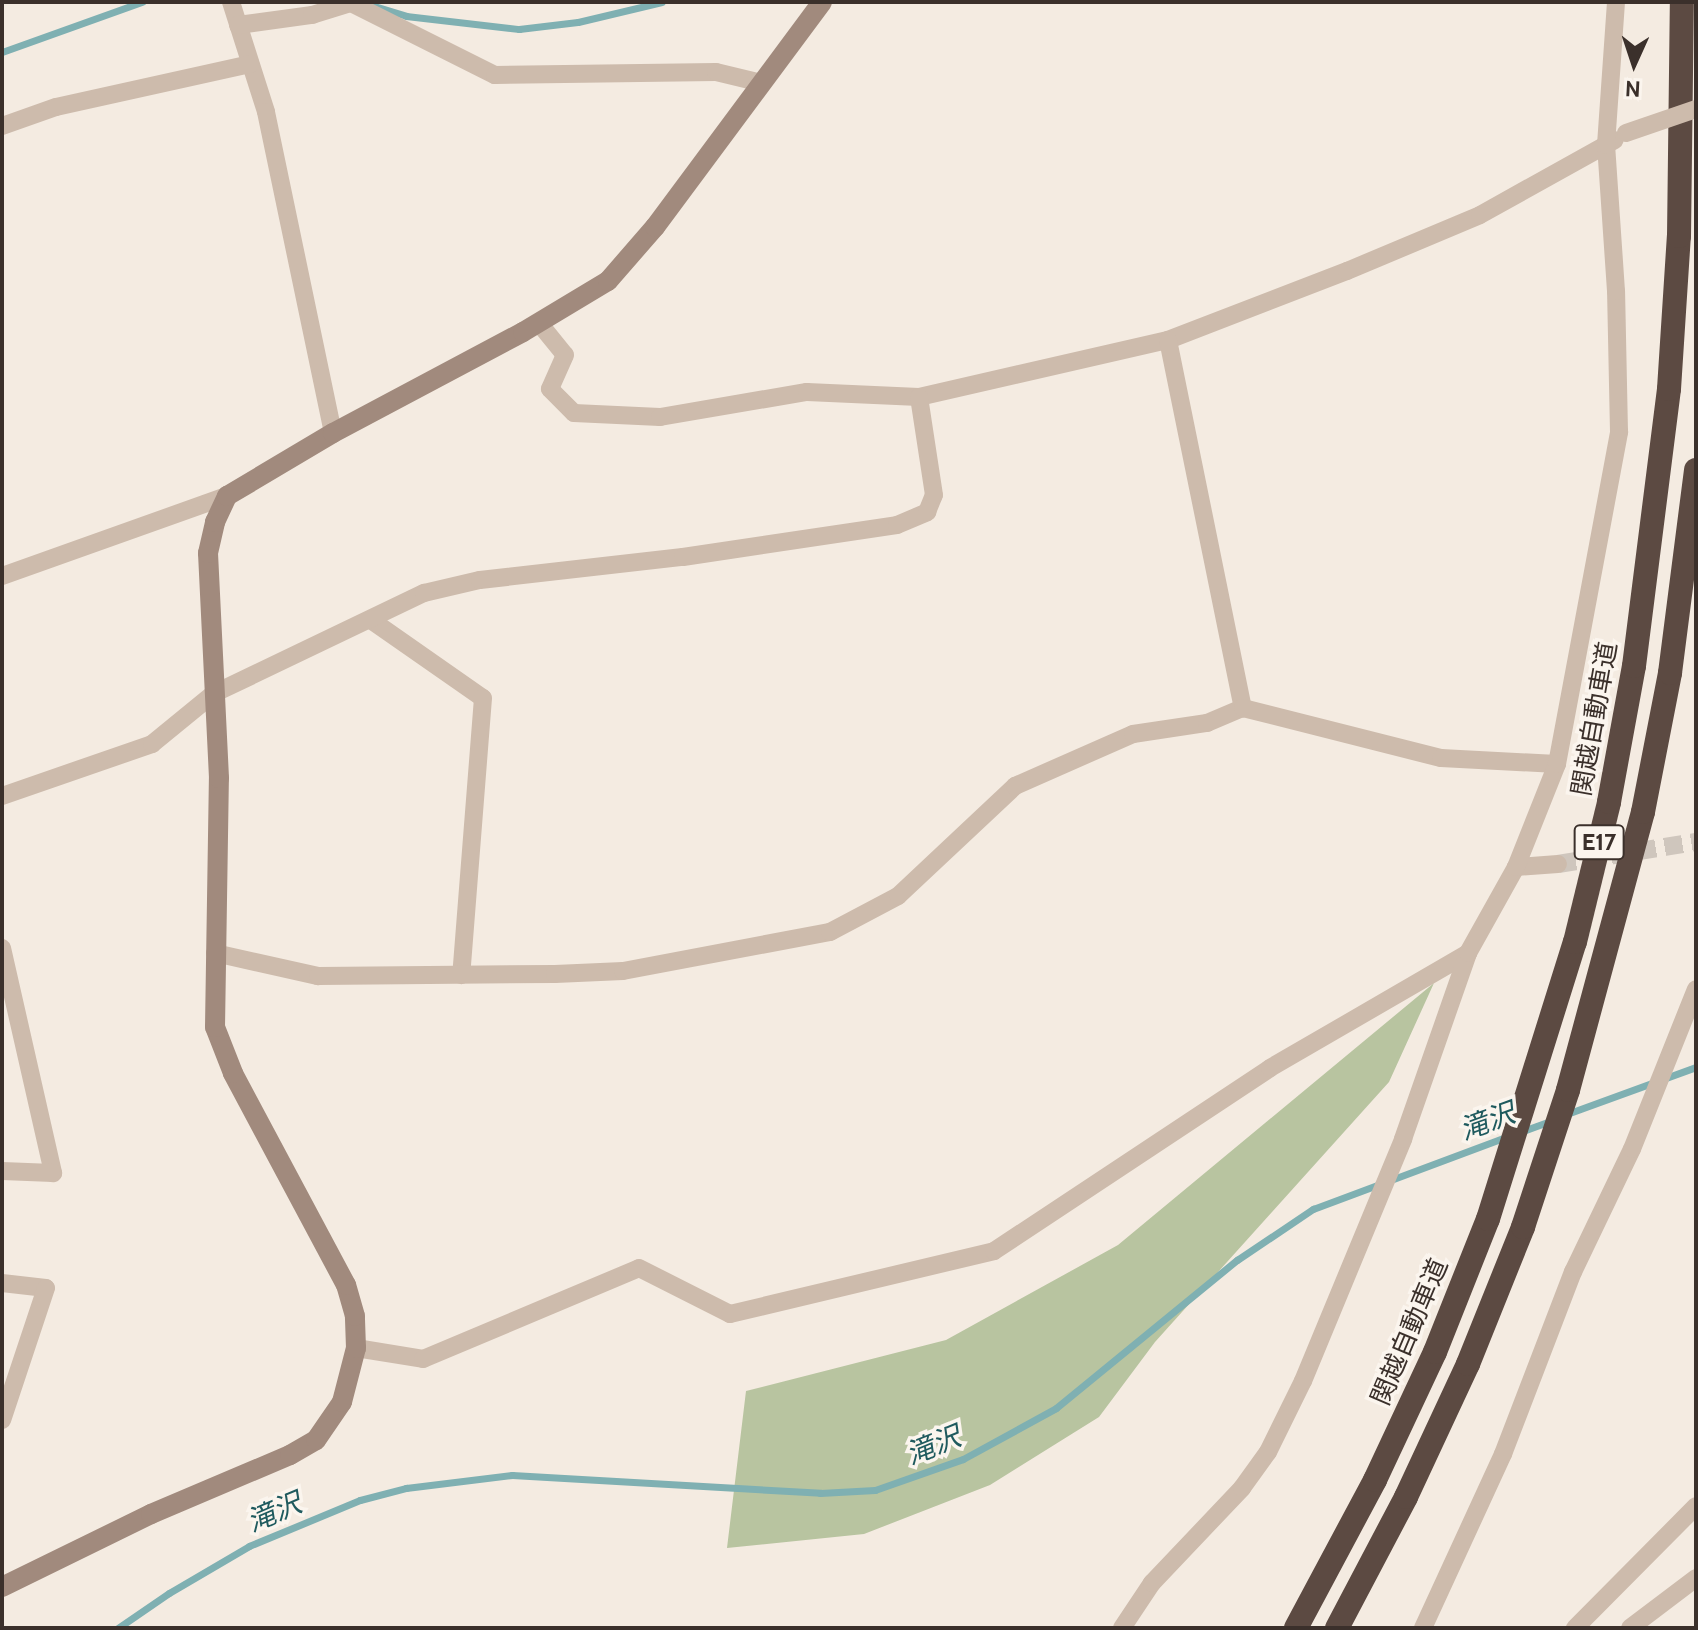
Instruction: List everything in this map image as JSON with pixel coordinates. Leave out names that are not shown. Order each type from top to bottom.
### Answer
[{"type":"highway","name":"関越自動車道","points":[[1296,1628],[1382,1466],[1435,1352],[1488,1219],[1575,942],[1609,802],[1636,651],[1669,389],[1679,236],[1682,2]]},
{"type":"highway","name":"E17","points":[[1337,1628],[1406,1497],[1468,1364],[1523,1227],[1568,1090],[1643,812],[1670,673],[1696,470]]},
{"type":"street","points":[[231,2],[266,112],[333,433]]},
{"type":"street","points":[[238,25],[312,15],[353,2],[495,75],[716,72],[762,83]]},
{"type":"street","points":[[2,576],[227,496],[333,433],[539,323],[608,281],[822,2]]},
{"type":"street","points":[[1122,1628],[1152,1583],[1242,1488],[1268,1452],[1303,1381],[1403,1139],[1468,953],[1516,867],[1557,764],[1619,432],[1616,291],[1606,145],[1616,2]]},
{"type":"street","points":[[2,126],[56,107],[250,64]]},
{"type":"street","points":[[539,323],[565,355],[550,389],[574,413],[660,417],[807,392],[919,397],[1168,340],[1347,271],[1480,215],[1626,133],[1696,109]]},
{"type":"street","points":[[1168,340],[1243,708]]},
{"type":"street","points":[[2,796],[152,744],[213,694],[424,593],[480,580],[683,557],[897,525],[927,512],[934,495],[919,397]]},
{"type":"street","points":[[2,1587],[151,1514],[290,1455],[316,1440],[342,1402],[356,1348],[355,1316],[346,1285],[223,1050],[215,1027],[219,778],[208,553],[215,522],[227,496]]},
{"type":"street","points":[[371,620],[483,698],[461,975]]},
{"type":"street","points":[[215,953],[318,976],[623,971],[830,932],[898,896],[1015,786],[1133,734],[1207,723],[1243,708],[1441,758],[1557,764]]},
{"type":"street","points":[[1516,867],[1558,864]]},
{"type":"street","points":[[2,948],[53,1173],[2,1171]]},
{"type":"street","points":[[356,1348],[423,1359],[639,1268],[730,1314],[994,1251],[1270,1068],[1468,953]]},
{"type":"street","points":[[1423,1628],[1503,1454],[1573,1272],[1632,1149],[1696,989]]},
{"type":"street","points":[[2,1283],[46,1288],[2,1420]]},
{"type":"street","points":[[1580,1626],[1696,1506]]},
{"type":"street","points":[[1630,1628],[1696,1578]]},
{"type":"green space","points":[[1434,983],[1389,1082],[1155,1342],[1099,1417],[990,1485],[864,1534],[727,1548],[746,1391],[946,1340],[1118,1245]]},
{"type":"waterway","points":[[2,52],[142,2]]},
{"type":"waterway","points":[[371,5],[406,16],[519,29],[578,22],[662,2]]},
{"type":"waterway","name":"滝沢","points":[[1564,1115],[1696,1067]]},
{"type":"waterway","name":"滝沢","points":[[1523,1131],[1553,1120]]},
{"type":"waterway","name":"滝沢","points":[[118,1628],[169,1593],[249,1546],[360,1500],[406,1488],[512,1475],[820,1493],[875,1490],[963,1459],[1056,1408],[1237,1260],[1313,1209],[1508,1136]]},
{"type":"tunnel","points":[[1558,864],[1696,842]]}]
